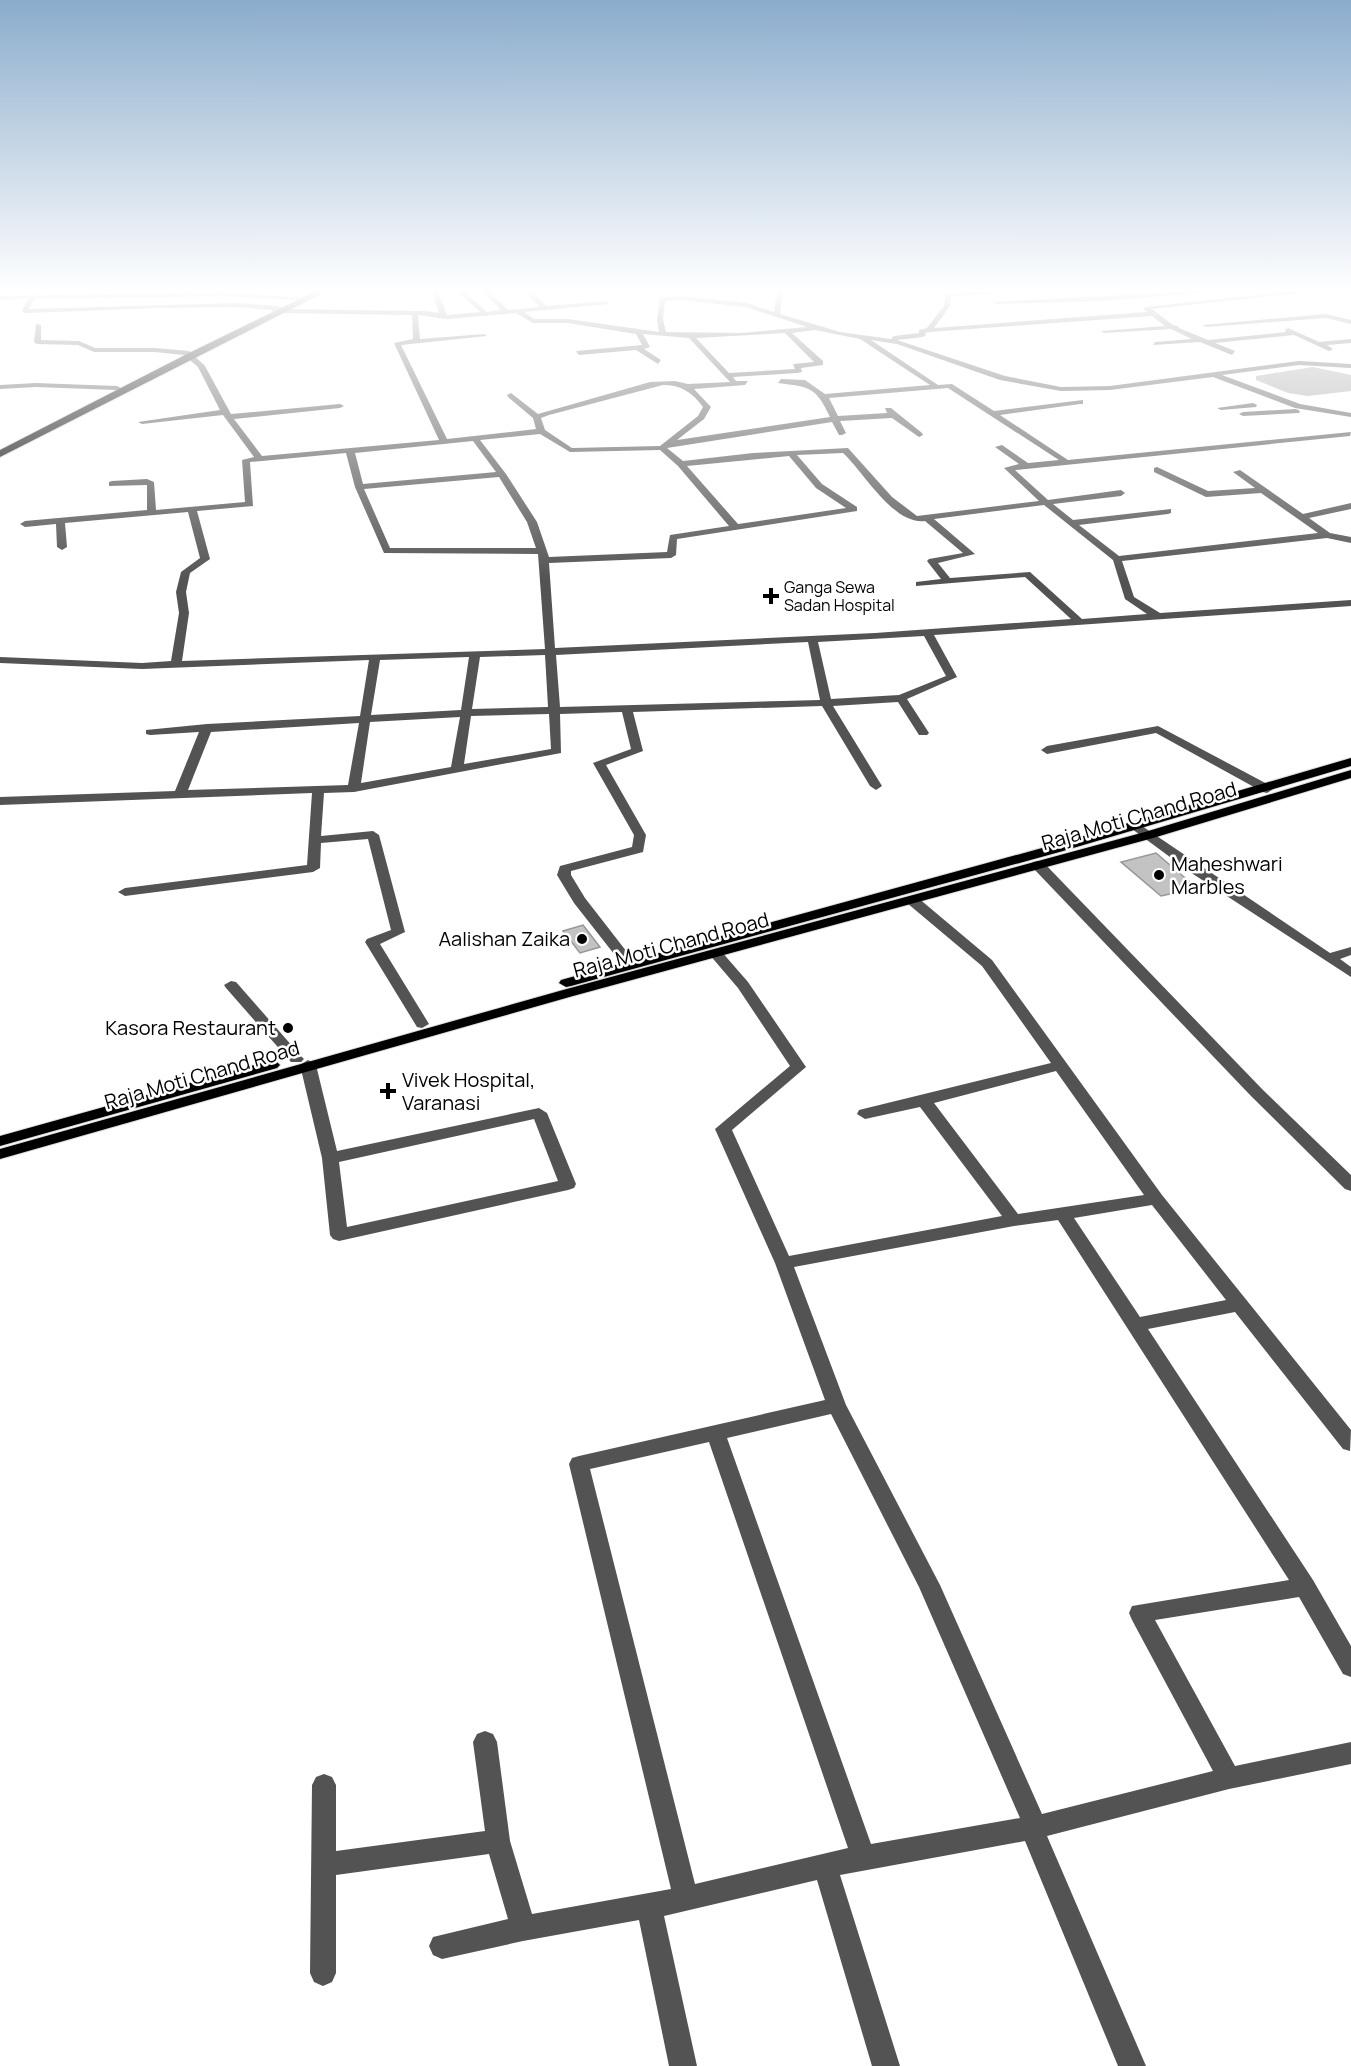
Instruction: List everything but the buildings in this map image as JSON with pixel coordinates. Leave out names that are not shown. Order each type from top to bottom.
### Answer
[{"type":"highway","points":[[0,454],[126,387]]},
{"type":"highway","points":[[0,448],[117,388]]},
{"type":"main road","points":[[0,1140],[149,1098],[302,1062],[422,1024],[1136,826],[1267,789],[1351,762]]},
{"type":"main road","name":"Raja Moti Chand Road","points":[[0,1154],[302,1062],[716,954],[1149,835],[1351,774]]},
{"type":"street","points":[[101,387],[117,388]]},
{"type":"street","points":[[212,387],[227,415],[260,459]]},
{"type":"street","points":[[418,387],[444,442]]},
{"type":"street","points":[[537,417],[635,387]]},
{"type":"street","points":[[664,446],[701,417],[707,407],[702,399],[685,387]]},
{"type":"street","points":[[810,387],[824,396],[842,433]]},
{"type":"street","points":[[824,396],[932,387]]},
{"type":"street","points":[[951,387],[1065,461]]},
{"type":"street","points":[[1052,387],[1114,387]]},
{"type":"street","points":[[1245,387],[1283,403],[1311,411]]},
{"type":"street","points":[[511,395],[537,417],[541,430],[570,450],[664,446],[835,419],[895,415]]},
{"type":"street","points":[[992,414],[1080,402]]},
{"type":"street","points":[[1221,408],[1283,403]]},
{"type":"street","points":[[142,422],[340,406]]},
{"type":"street","points":[[883,406],[919,435]]},
{"type":"street","points":[[1243,414],[1311,411],[1351,415]]},
{"type":"street","points":[[25,524],[250,504],[246,460],[475,439],[541,430]]},
{"type":"street","points":[[1159,617],[1130,599],[1117,559],[1046,503],[1008,468],[1350,434]]},
{"type":"street","points":[[731,435],[738,442]]},
{"type":"street","points":[[0,801],[354,788],[557,751],[543,556],[532,522],[502,474],[475,439]]},
{"type":"street","points":[[664,446],[736,528]]},
{"type":"street","points":[[999,447],[1025,465]]},
{"type":"street","points":[[746,449],[753,455]]},
{"type":"street","points":[[350,451],[359,487],[387,550],[543,556],[671,555],[673,537],[854,509],[819,486],[791,453]]},
{"type":"street","points":[[681,464],[753,455],[847,452],[914,519],[1121,493]]},
{"type":"street","points":[[1157,470],[1206,494],[1230,494],[1262,489]]},
{"type":"street","points":[[1237,472],[1327,535]]},
{"type":"street","points":[[359,487],[502,474]]},
{"type":"street","points":[[112,484],[147,482],[151,484],[152,513]]},
{"type":"street","points":[[1301,517],[1351,506]]},
{"type":"street","points":[[176,664],[184,614],[181,591],[186,572],[205,559],[192,509]]},
{"type":"street","points":[[1072,523],[1168,511]]},
{"type":"street","points":[[927,518],[970,554],[932,561],[947,581]]},
{"type":"street","points":[[60,521],[62,547]]},
{"type":"street","points":[[1117,559],[1327,535],[1351,540]]},
{"type":"street","points":[[919,584],[1027,574],[1081,623]]},
{"type":"street","points":[[1,662],[142,666],[550,652],[928,633],[1351,603]]},
{"type":"street","points":[[150,732],[467,713],[826,704],[901,698],[952,677],[928,633]]},
{"type":"street","points":[[812,639],[826,704],[876,786]]},
{"type":"street","points":[[457,769],[475,654]]},
{"type":"street","points":[[354,788],[375,657]]},
{"type":"street","points":[[901,698],[923,733]]},
{"type":"street","points":[[627,710],[637,751],[598,763],[640,835],[638,849],[566,869],[564,875],[579,900],[630,965]]},
{"type":"street","points":[[180,795],[207,727]]},
{"type":"street","points":[[1047,750],[1158,729],[1267,789]]},
{"type":"street","points":[[125,892],[313,868],[318,789]]},
{"type":"street","points":[[1136,826],[1351,973]]},
{"type":"street","points":[[315,840],[373,836],[398,932],[372,942],[422,1024]]},
{"type":"street","points":[[1038,865],[1257,1093],[1351,1185]]},
{"type":"street","points":[[912,900],[987,963],[1156,1199],[1350,1443]]},
{"type":"street","points":[[1328,958],[1351,951]]},
{"type":"street","points":[[716,954],[743,985],[798,1067],[723,1129],[784,1263],[837,1405],[928,1585],[1033,1820],[1032,1828],[1132,2066]]},
{"type":"street","points":[[231,985],[302,1062],[330,1158],[339,1235],[568,1184],[539,1113],[330,1158]]},
{"type":"street","points":[[865,1114],[1060,1065]]},
{"type":"street","points":[[924,1101],[1014,1220]]},
{"type":"street","points":[[784,1263],[1014,1220],[1156,1199]]},
{"type":"street","points":[[1063,1214],[1305,1587],[1351,1667]]},
{"type":"street","points":[[1136,1325],[1240,1304]]},
{"type":"street","points":[[686,1899],[579,1464],[837,1405]]},
{"type":"street","points":[[716,1434],[862,1857]]},
{"type":"street","points":[[1229,1778],[1140,1613],[1305,1587]]},
{"type":"street","points":[[484,1742],[498,1841],[523,1928]]},
{"type":"street","points":[[442,1946],[523,1928],[686,1899],[862,1857],[1032,1828],[1229,1778],[1351,1754]]},
{"type":"street","points":[[323,1973],[324,1785]]},
{"type":"street","points":[[323,1865],[498,1841]]},
{"type":"street","points":[[825,1866],[886,2066]]},
{"type":"street","points":[[649,1906],[683,2066]]},
{"type":"shaded area","points":[[1274,387],[1351,387],[1351,391],[1308,396],[1288,393]]},
{"type":"place","name":"Ganga Sewa Sadan Hospital","points":[[771,596]]},
{"type":"place","name":"Maheshwari Marbles","points":[[1159,875]]},
{"type":"place","name":"Aalishan Zaika","points":[[582,939]]},
{"type":"place","name":"Kasora Restaurant","points":[[288,1028]]},
{"type":"place","name":"Vivek Hospital, Varanasi","points":[[388,1091]]}]
